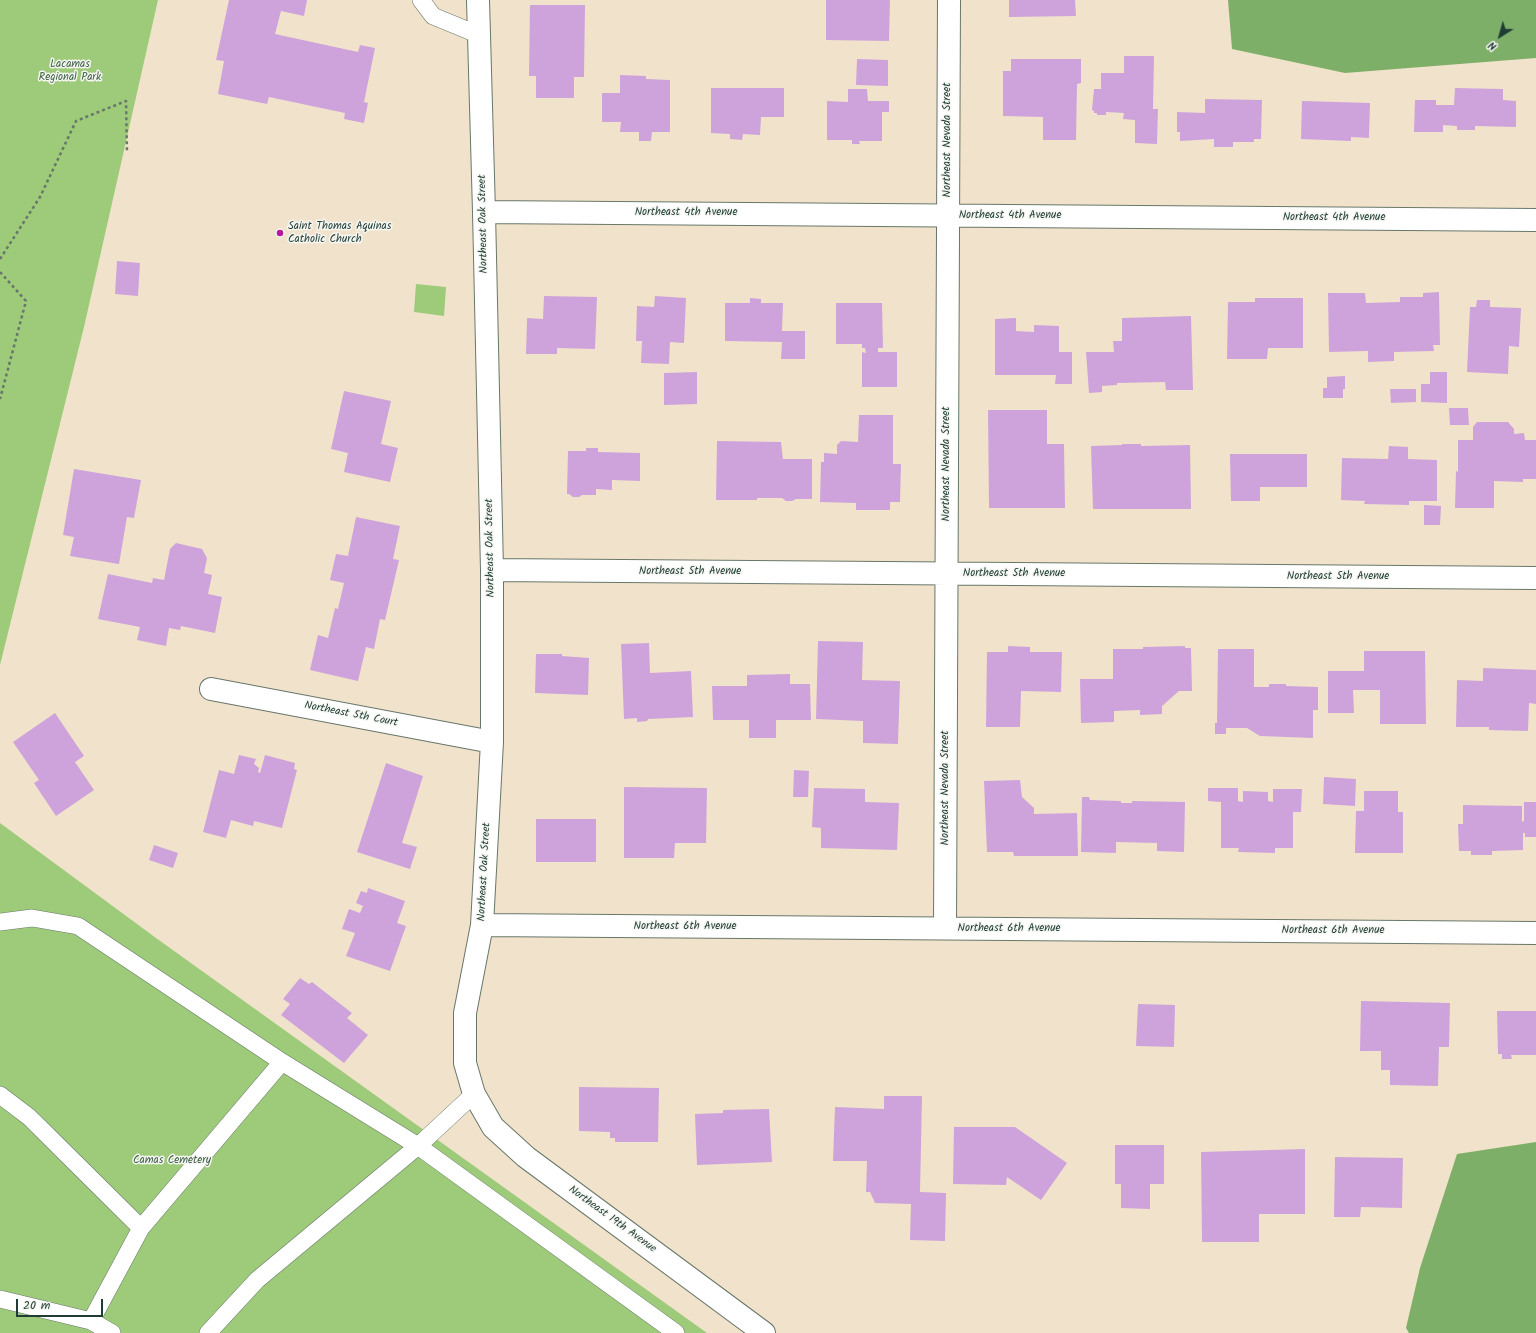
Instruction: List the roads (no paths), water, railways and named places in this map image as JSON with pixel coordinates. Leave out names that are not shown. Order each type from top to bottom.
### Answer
[{"type":"street","name":"Northeast Oak Street","points":[[474,1094],[465,1063],[466,1013],[482,925],[492,742],[492,570],[478,0]]},
{"type":"street","name":"Northeast Nevada Street","points":[[945,928],[949,0]]},
{"type":"street","name":"Northeast 4th Avenue","points":[[484,212],[1536,220]]},
{"type":"street","name":"Northeast 5th Avenue","points":[[492,570],[1536,578]]},
{"type":"street","name":"Northeast 5th Court","points":[[211,688],[492,742]]},
{"type":"street","name":"Northeast 6th Avenue","points":[[482,925],[1536,933]]},
{"type":"street","name":"Northeast 19th Avenue","points":[[474,1094],[493,1127],[526,1157],[764,1333]]},
{"type":"lane","points":[[421,0],[433,16],[479,35]]},
{"type":"lane","points":[[0,922],[32,918],[78,926],[282,1062],[418,1146],[676,1333]]},
{"type":"lane","points":[[91,1321],[141,1228],[282,1062]]},
{"type":"lane","points":[[208,1333],[257,1280],[418,1146],[474,1094]]},
{"type":"lane","points":[[0,1095],[29,1117],[141,1228]]},
{"type":"lane","points":[[0,1299],[91,1321],[112,1333]]},
{"type":"place","name":"Saint Thomas Aquinas Catholic Church","points":[[280,233]]},
{"type":"park label","name":"Lacamas Regional Park","points":[[70,71]]},
{"type":"park label","name":"Camas Cemetery","points":[[172,1161]]}]
